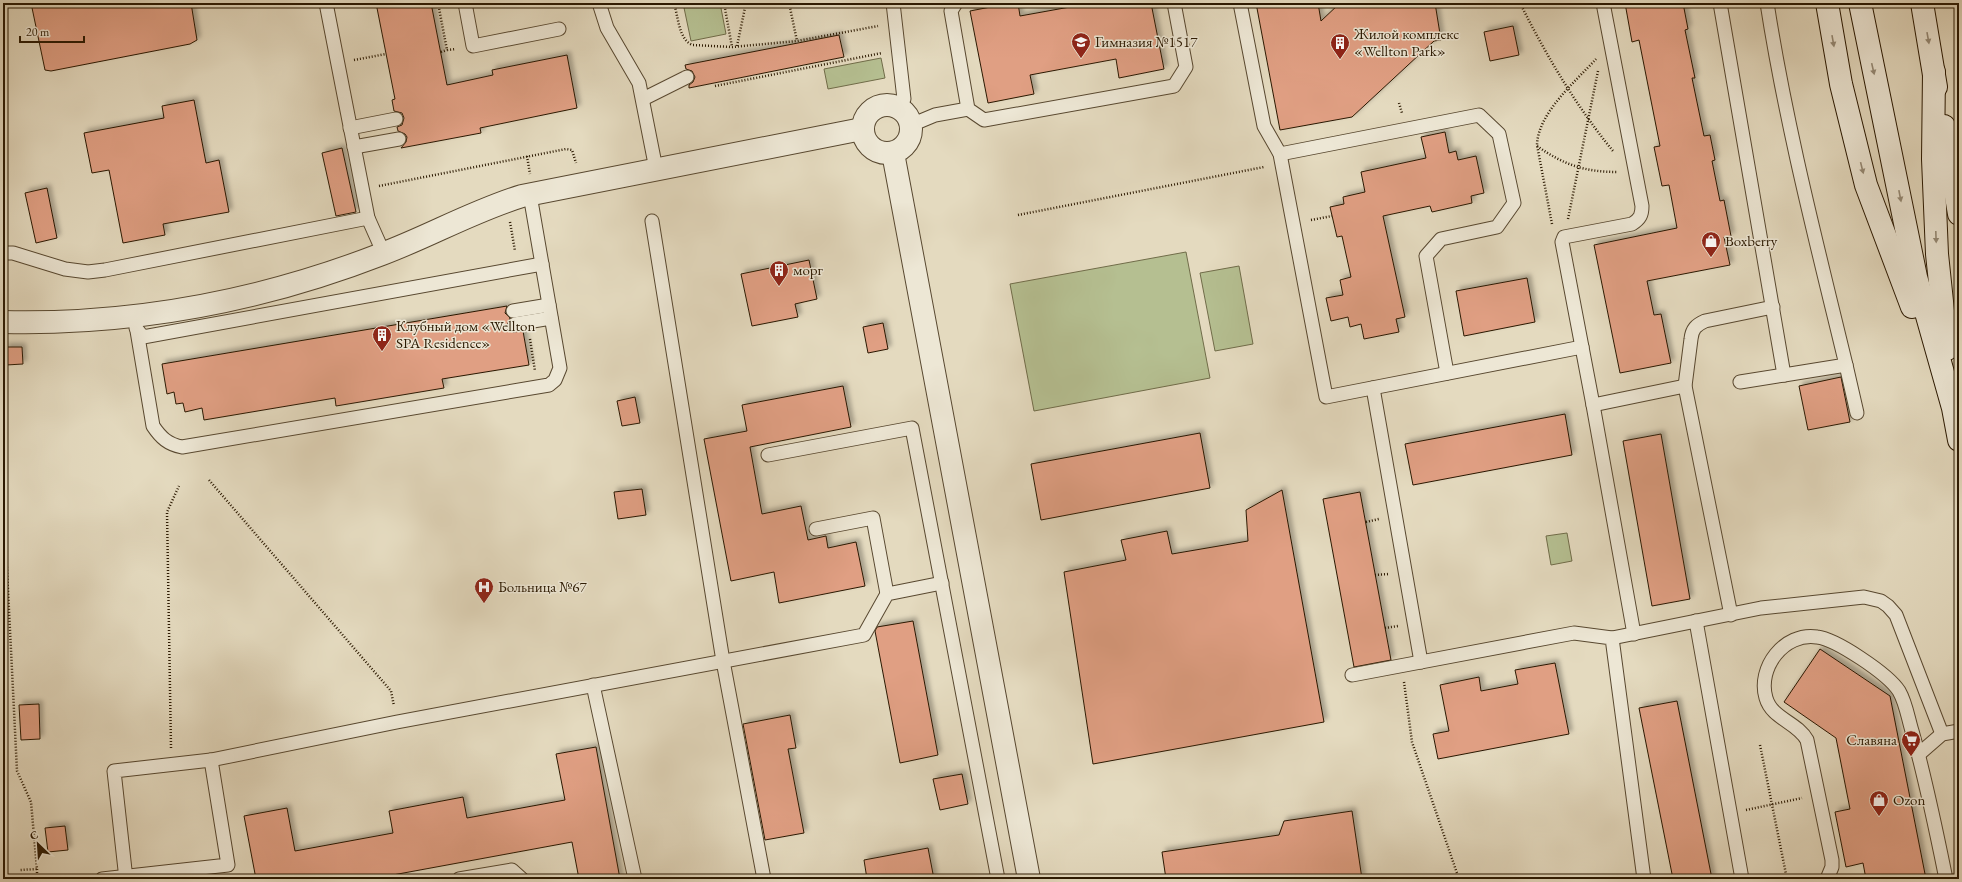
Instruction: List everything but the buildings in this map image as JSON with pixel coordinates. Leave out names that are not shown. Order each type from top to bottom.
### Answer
[{"type":"street","points":[[1827,3],[1841,84],[1866,185],[1898,272],[1953,408]]},
{"type":"street","points":[[1860,3],[1916,277],[1953,408]]},
{"type":"street","points":[[1922,3],[1959,214]]},
{"type":"street","points":[[1934,72],[1934,159],[1937,254],[1953,408],[1959,440]]},
{"type":"street","points":[[889,105],[897,107],[904,111],[911,125],[911,132],[905,146],[893,153],[878,153],[871,149],[863,136],[863,121],[873,108],[889,105]]},
{"type":"street","points":[[3,322],[134,324],[200,307],[268,292],[324,276],[384,254],[500,203],[530,184],[656,169],[862,129]]},
{"type":"street","points":[[893,153],[1029,879]]},
{"type":"lane","points":[[326,3],[368,218],[384,254]]},
{"type":"lane","points":[[465,3],[473,46],[559,28]]},
{"type":"lane","points":[[599,3],[608,28],[637,77],[643,99],[656,169]]},
{"type":"lane","points":[[893,3],[904,99],[897,107]]},
{"type":"lane","points":[[956,3],[951,11],[968,109]]},
{"type":"lane","points":[[911,125],[935,115],[968,109],[984,120],[1174,86],[1186,67],[1174,3]]},
{"type":"lane","points":[[1240,3],[1264,126],[1281,159],[1326,397],[1582,347]]},
{"type":"lane","points":[[1603,3],[1642,206],[1642,215],[1632,224],[1563,240],[1634,634]]},
{"type":"lane","points":[[1720,3],[1784,375]]},
{"type":"lane","points":[[1767,3],[1773,43],[1804,192],[1857,413]]},
{"type":"lane","points":[[643,99],[687,77]]},
{"type":"lane","points":[[1281,159],[1479,115],[1499,134],[1514,203],[1497,227],[1441,239],[1426,256],[1447,373]]},
{"type":"lane","points":[[350,128],[396,119]]},
{"type":"lane","points":[[354,147],[400,138]]},
{"type":"lane","points":[[134,324],[153,426],[161,437],[172,445],[182,447],[549,385],[555,380],[560,368],[530,184]]},
{"type":"lane","points":[[3,253],[14,253],[78,271],[105,270],[368,218]]},
{"type":"lane","points":[[652,221],[723,661],[764,879]]},
{"type":"lane","points":[[134,324],[143,337],[542,264]]},
{"type":"lane","points":[[1731,614],[1685,386],[1692,332],[1697,325],[1705,321],[1773,308]]},
{"type":"lane","points":[[514,318],[550,311]]},
{"type":"lane","points":[[1740,382],[1846,365]]},
{"type":"lane","points":[[1593,405],[1685,386]]},
{"type":"lane","points":[[1373,388],[1421,662]]},
{"type":"lane","points":[[768,455],[912,428],[998,879]]},
{"type":"lane","points":[[126,878],[114,771],[211,760],[397,722],[864,635],[887,594],[873,518],[816,529]]},
{"type":"lane","points":[[887,594],[942,583]]},
{"type":"lane","points":[[1352,675],[1574,633],[1612,638],[1761,608],[1864,597],[1881,601],[1888,606],[1896,616],[1902,628],[1942,734]]},
{"type":"lane","points":[[1696,621],[1742,879]]},
{"type":"lane","points":[[1827,879],[1832,867],[1832,860],[1807,740],[1799,729],[1772,711],[1766,698],[1764,678],[1773,656],[1784,646],[1803,637],[1815,636],[1831,640],[1891,681],[1899,692],[1919,754],[1946,879]]},
{"type":"lane","points":[[1612,638],[1644,879]]},
{"type":"lane","points":[[593,685],[635,879]]},
{"type":"lane","points":[[1919,754],[1942,734],[1959,731]]},
{"type":"lane","points":[[102,879],[126,878],[228,865],[211,760]]},
{"type":"lane","points":[[459,879],[512,870],[522,879]]},
{"type":"path","points":[[438,3],[447,50]]},
{"type":"path","points":[[674,3],[684,38],[688,44],[732,47],[797,41],[878,26]]},
{"type":"path","points":[[724,3],[732,47]]},
{"type":"path","points":[[737,46],[746,3]]},
{"type":"path","points":[[790,3],[797,41]]},
{"type":"path","points":[[1520,3],[1538,40],[1568,90],[1615,153]]},
{"type":"path","points":[[1563,240],[1553,227],[1537,145],[1538,134],[1547,115],[1601,54],[1607,23]]},
{"type":"path","points":[[441,52],[473,46]]},
{"type":"path","points":[[715,86],[883,53],[884,59]]},
{"type":"path","points":[[338,63],[386,54]]},
{"type":"path","points":[[1563,240],[1598,68]]},
{"type":"path","points":[[1537,145],[1555,158],[1578,168],[1597,172],[1630,171],[1637,179]]},
{"type":"path","points":[[362,189],[569,148],[574,153],[576,164]]},
{"type":"path","points":[[527,156],[530,184]]},
{"type":"path","points":[[1018,215],[1281,159]]},
{"type":"path","points":[[1294,223],[1332,216]]},
{"type":"path","points":[[209,480],[391,691],[397,722]]},
{"type":"path","points":[[171,764],[167,512],[179,486]]},
{"type":"path","points":[[3,489],[17,771],[31,802],[37,879]]},
{"type":"path","points":[[1401,665],[1412,742],[1460,879]]},
{"type":"path","points":[[1760,745],[1787,879]]},
{"type":"path","points":[[1743,810],[1819,795]]},
{"type":"path","points":[[20,870],[37,869]]},
{"type":"green space","points":[[683,3],[720,3],[726,34],[691,41]]},
{"type":"green space","points":[[881,58],[885,78],[828,89],[824,69]]},
{"type":"green space","points":[[1186,252],[1210,378],[1034,411],[1010,284]]},
{"type":"green space","points":[[1239,266],[1253,344],[1215,351],[1200,273]]},
{"type":"green space","points":[[1567,533],[1572,561],[1551,565],[1546,536]]},
{"type":"place","name":"Гимназия №1517","points":[[1081,59]]},
{"type":"place","name":"Жилой комплекс «Wellton Park»","points":[[1340,60]]},
{"type":"place","name":"Boxberry","points":[[1711,258]]},
{"type":"place","name":"морг","points":[[779,287]]},
{"type":"place","name":"Клубный дом «Wellton SPA Residence»","points":[[382,352]]},
{"type":"place","name":"Больница №67","points":[[484,604]]},
{"type":"place","name":"Славяна","points":[[1911,757]]},
{"type":"place","name":"Ozon","points":[[1879,817]]}]
